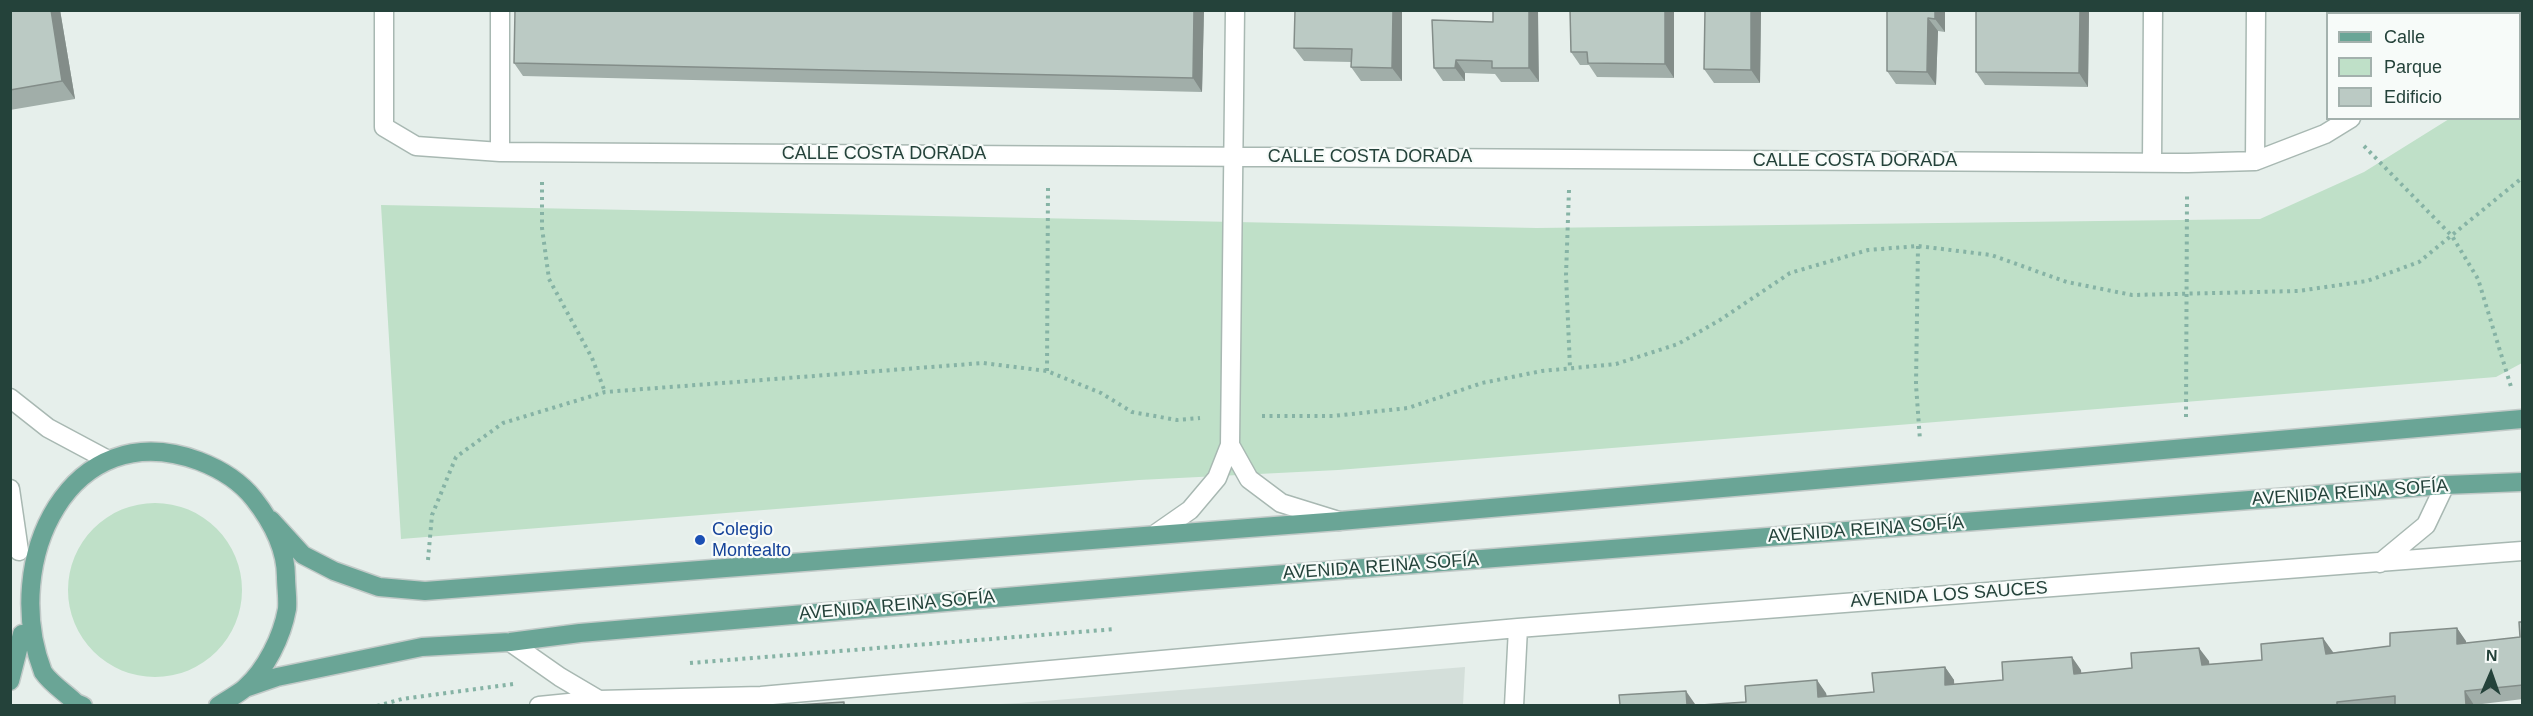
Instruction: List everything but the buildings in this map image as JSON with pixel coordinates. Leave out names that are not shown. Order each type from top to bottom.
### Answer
[{"type":"main road","points":[[83,705],[76,703],[43,673],[22,633],[13,592],[19,551],[37,512],[67,480],[106,459],[143,451],[181,454],[217,468],[247,490],[303,555],[334,571],[379,586],[425,591],[1157,533],[1340,521],[2522,420]]},
{"type":"main road","name":"AVENIDA REINA SOFÍA","points":[[245,688],[278,677],[422,647],[510,642],[592,632],[1195,581],[2445,485],[2523,482]]},
{"type":"main road","points":[[218,705],[245,688],[273,652],[287,608],[286,563],[271,520]]},
{"type":"main road","points":[[10,681],[22,633]]},
{"type":"street","name":"CALLE COSTA DORADA","points":[[384,10],[384,128],[416,147],[500,152],[2152,163],[2254,160],[2325,134],[2347,121]]},
{"type":"street","points":[[500,10],[500,152]]},
{"type":"street","points":[[1157,533],[1190,510],[1217,478],[1230,445],[1235,10]]},
{"type":"street","points":[[2152,10],[2152,163]]},
{"type":"street","points":[[2254,160],[2256,10]]},
{"type":"street","points":[[10,398],[48,428],[106,459]]},
{"type":"street","points":[[1230,445],[1250,479],[1281,503],[1340,521]]},
{"type":"street","points":[[2380,562],[2426,525],[2445,485]]},
{"type":"street","points":[[10,489],[19,551]]},
{"type":"street","name":"AVENIDA LOS SAUCES","points":[[539,705],[598,700],[761,696],[1518,628],[2523,551]]},
{"type":"street","points":[[1514,705],[1518,628]]},
{"type":"street","points":[[510,642],[598,700]]},
{"type":"path","points":[[2347,121],[2452,236],[2478,279],[2522,420]]},
{"type":"path","points":[[541,152],[542,228],[549,279],[592,358],[605,392]]},
{"type":"path","points":[[1047,370],[1048,156]]},
{"type":"path","points":[[1569,159],[1566,276],[1570,368]]},
{"type":"path","points":[[2186,448],[2185,295],[2188,162]]},
{"type":"path","points":[[425,591],[432,514],[456,457],[503,423],[605,392],[983,363],[1047,370],[1101,393],[1132,412],[1177,420],[1231,416],[1333,416],[1408,408],[1482,383],[1570,368],[1616,364],[1678,344],[1720,320],[1790,273],[1868,250],[1918,246],[1991,255],[2067,282],[2132,295],[2298,291],[2367,280],[2419,262],[2523,178]]},
{"type":"path","points":[[1918,246],[1916,385],[1922,471]]},
{"type":"shaded area","points":[[1465,667],[1463,705],[982,705],[1019,703]]},
{"type":"green space","points":[[2521,74],[2522,363],[2496,377],[1338,470],[1139,480],[401,539],[381,205],[1537,228],[2260,219],[2364,172],[2447,120],[2521,120]]},
{"type":"green space","points":[[155,503],[172,504],[188,509],[204,517],[217,528],[228,541],[236,557],[241,573],[241,607],[236,623],[228,639],[217,652],[204,663],[188,671],[172,676],[155,677],[138,676],[122,671],[106,663],[93,652],[82,639],[74,623],[69,607],[68,590],[69,573],[74,557],[82,541],[93,528],[106,517],[122,509],[138,504]]},
{"type":"place","name":"Colegio Montealto","points":[[700,540]]}]
